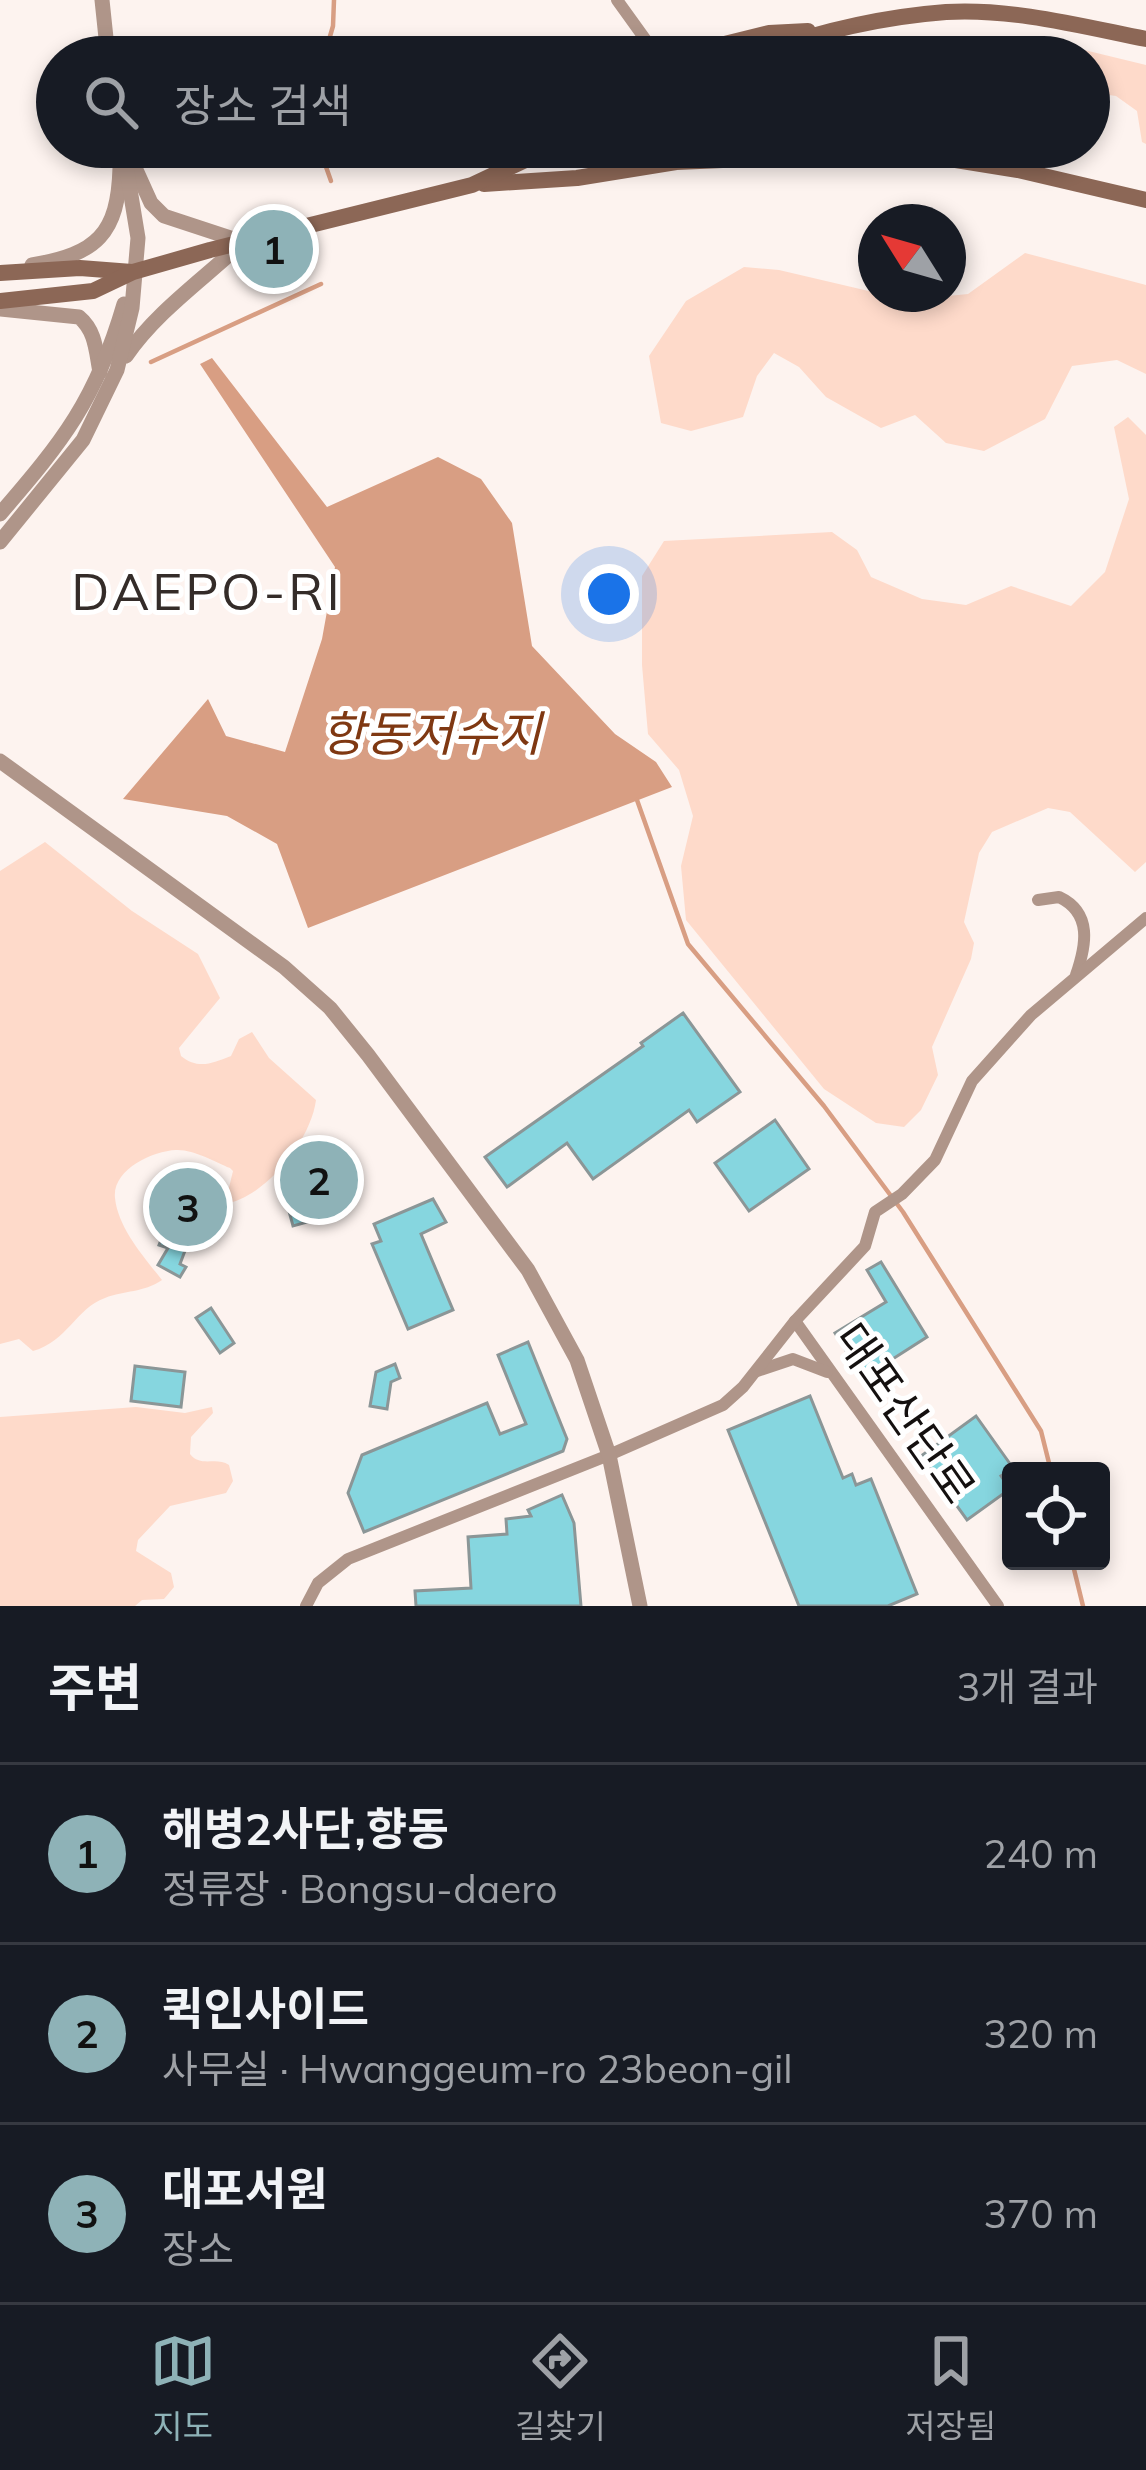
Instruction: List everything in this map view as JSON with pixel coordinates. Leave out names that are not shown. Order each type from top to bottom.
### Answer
[{"type":"main road","points":[[757,36],[949,12],[1037,18],[1146,38]]},
{"type":"main road","points":[[816,36],[845,28]]},
{"type":"main road","points":[[472,185],[508,168]]},
{"type":"main road","points":[[0,305],[93,291],[133,272],[472,185],[577,178],[639,168]]},
{"type":"main road","points":[[1006,168],[1146,200]]},
{"type":"main road","points":[[0,271],[80,268],[133,272]]},
{"type":"street","points":[[102,0],[106,36]]},
{"type":"street","points":[[617,0],[643,36]]},
{"type":"street","points":[[0,271],[51,262],[98,242],[113,223],[120,168]]},
{"type":"street","points":[[0,542],[83,440],[133,308],[138,238],[126,168]]},
{"type":"street","points":[[0,514],[156,318],[188,295],[243,242],[164,216],[151,203],[134,168]]},
{"type":"street","points":[[0,305],[79,317],[88,325],[109,372]]},
{"type":"street","points":[[0,761],[284,967],[330,1008],[482,1207],[543,1293],[577,1360],[609,1455],[640,1606]]},
{"type":"street","points":[[1038,900],[1059,897],[1080,913],[1086,935],[1076,976]]},
{"type":"street","points":[[305,1606],[318,1582],[348,1559],[723,1405],[865,1246],[878,1208],[902,1194],[935,1160],[972,1081],[1031,1015],[1146,918]]},
{"type":"street","name":"대포산단로","points":[[795,1321],[998,1606]]},
{"type":"street","points":[[756,1371],[793,1359],[834,1376]]},
{"type":"shaded area","points":[[1110,56],[1146,65],[1146,144],[1137,111],[1110,95]]},
{"type":"shaded area","points":[[1025,253],[1146,285],[1146,374],[1117,360],[1072,366],[1045,419],[984,451],[946,443],[915,415],[881,428],[826,397],[799,367],[774,353],[757,376],[743,417],[691,431],[661,423],[649,356],[686,301],[744,267],[858,289],[858,312],[966,312],[968,294]]},
{"type":"shaded area","points":[[1128,417],[1146,435],[1146,862],[1135,872],[1070,812],[1048,808],[992,832],[979,853],[964,922],[974,943],[971,959],[932,1047],[938,1075],[921,1110],[904,1127],[876,1123],[824,1089],[686,920],[681,866],[693,816],[679,770],[648,734],[642,576],[664,541],[832,532],[857,550],[871,577],[922,599],[966,605],[1011,586],[1071,606],[1105,572],[1129,499],[1114,427]]},
{"type":"shaded area","points":[[45,842],[132,911],[198,954],[220,998],[179,1048],[181,1056],[200,1064],[218,1061],[231,1056],[239,1039],[252,1032],[269,1058],[316,1100],[296,1149],[270,1179],[240,1199],[225,1204],[230,1168],[190,1152],[156,1154],[127,1171],[116,1188],[117,1209],[133,1242],[162,1280],[95,1303],[55,1340],[33,1351],[19,1339],[0,1344],[0,871]]},
{"type":"shaded area","points":[[136,1407],[185,1413],[212,1407],[213,1413],[191,1437],[190,1454],[229,1465],[233,1481],[226,1493],[170,1506],[138,1540],[136,1551],[171,1573],[174,1587],[164,1599],[142,1600],[135,1606],[0,1606],[0,1417]]},
{"type":"water","name":"항동저수지","points":[[212,358],[327,507],[438,457],[481,479],[512,523],[532,646],[615,734],[656,762],[672,787],[308,928],[277,844],[227,816],[123,799],[208,699],[226,736],[285,752],[322,639],[335,567],[200,364]]},
{"type":"building","points":[[683,1013],[740,1092],[697,1122],[689,1110],[593,1179],[567,1143],[507,1187],[485,1157]]},
{"type":"building","points":[[775,1120],[809,1169],[749,1211],[715,1163]]},
{"type":"building","points":[[321,1158],[331,1192],[306,1199],[311,1221],[293,1226],[283,1189],[309,1183],[304,1163]]},
{"type":"building","points":[[433,1199],[446,1222],[421,1234],[453,1310],[408,1329],[372,1244],[381,1241],[374,1224]]},
{"type":"building","points":[[165,1230],[189,1240],[180,1277],[158,1265],[168,1248],[159,1245]]},
{"type":"building","points":[[881,1262],[927,1337],[863,1378],[835,1333],[886,1302],[867,1270]]},
{"type":"building","points":[[211,1308],[234,1343],[220,1353],[196,1318]]},
{"type":"building","points":[[528,1342],[567,1439],[563,1451],[364,1532],[348,1493],[362,1455],[487,1403],[500,1434],[526,1424],[498,1355]]},
{"type":"building","points":[[395,1364],[400,1378],[391,1382],[387,1409],[370,1406],[376,1372]]},
{"type":"building","points":[[135,1366],[185,1372],[181,1407],[131,1401]]},
{"type":"building","points":[[810,1396],[843,1478],[852,1474],[856,1485],[871,1479],[917,1594],[888,1606],[799,1606],[728,1430]]},
{"type":"building","points":[[976,1416],[1009,1462],[1002,1462],[1002,1495],[967,1520],[921,1456]]},
{"type":"building","points":[[562,1495],[574,1523],[581,1606],[416,1606],[415,1591],[471,1588],[468,1537],[507,1534],[506,1519],[531,1516],[528,1510]]},
{"type":"waterway","points":[[330,36],[334,0]]},
{"type":"waterway","points":[[326,168],[331,181]]},
{"type":"waterway","points":[[151,362],[321,284]]},
{"type":"waterway","points":[[637,800],[688,944],[824,1106],[903,1212],[1041,1431],[1049,1462]]},
{"type":"waterway","points":[[1074,1570],[1083,1606]]},
{"type":"place","name":"해병2사단,향동","points":[[274,249]]},
{"type":"place","name":"퀵인사이드","points":[[319,1180]]},
{"type":"place","name":"대포서원","points":[[188,1207]]},
{"type":"district","name":"DAEPO-RI","points":[[207,592]]}]
